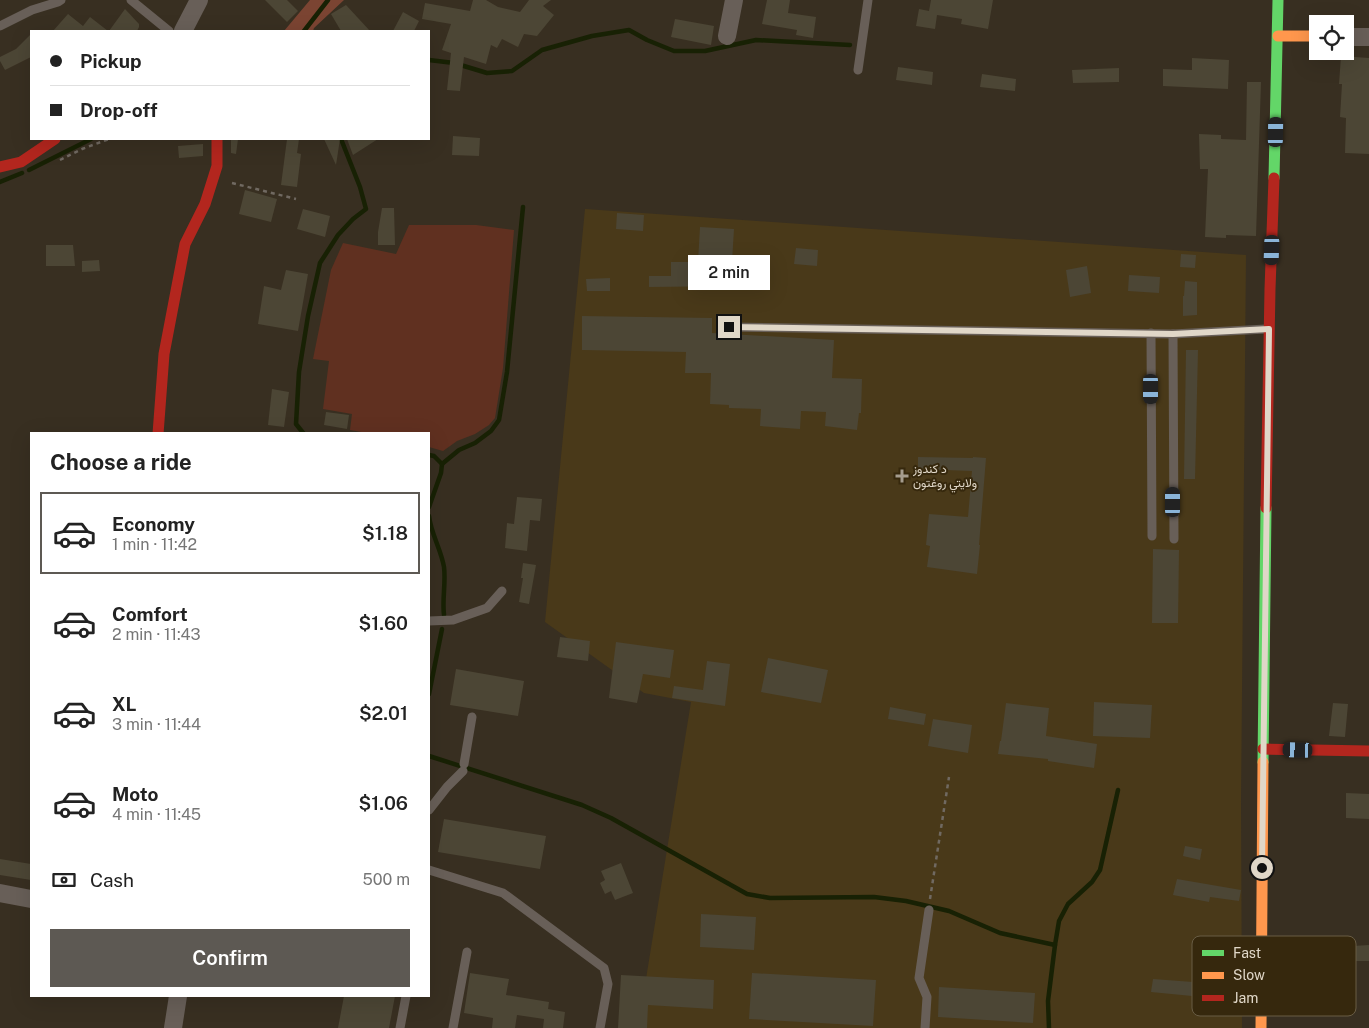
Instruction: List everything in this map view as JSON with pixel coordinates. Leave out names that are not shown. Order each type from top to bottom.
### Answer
[{"type":"main road","points":[[1262,936],[1269,329],[1278,36],[1277,0]]},
{"type":"main road","points":[[1278,36],[1309,36]]},
{"type":"main road","points":[[0,167],[21,162],[54,140]]},
{"type":"main road","points":[[158,432],[164,354],[186,244],[206,204],[214,178],[217,166],[218,140]]},
{"type":"main road","points":[[1263,749],[1369,751]]},
{"type":"street","points":[[183,30],[199,0]]},
{"type":"street","points":[[726,36],[734,0]]},
{"type":"street","points":[[1354,36],[1369,37]]},
{"type":"street","points":[[0,893],[30,899]]},
{"type":"street","points":[[173,1028],[178,997]]},
{"type":"lane","points":[[0,26],[32,10],[61,0]]},
{"type":"lane","points":[[131,0],[168,30]]},
{"type":"lane","points":[[858,70],[868,0]]},
{"type":"lane","points":[[729,327],[1173,334],[1269,329]]},
{"type":"lane","points":[[1151,333],[1152,536]]},
{"type":"lane","points":[[1173,334],[1174,539]]},
{"type":"lane","points":[[430,621],[453,620],[486,608],[502,590]]},
{"type":"lane","points":[[430,809],[464,768],[472,717]]},
{"type":"lane","points":[[430,870],[503,893],[604,968],[608,984],[600,1028]]},
{"type":"lane","points":[[925,1028],[927,997],[920,978],[928,910]]},
{"type":"lane","points":[[453,1028],[467,952]]},
{"type":"lane","points":[[400,1028],[406,997]]},
{"type":"path","points":[[214,178],[296,199]]},
{"type":"path","points":[[930,898],[949,777]]},
{"type":"shaded area","points":[[310,0],[344,0],[313,30],[285,30]]},
{"type":"shaded area","name":"د کندوز ولایتي روغتون","points":[[585,209],[1246,255],[1242,936],[1192,936],[1192,1016],[1242,1016],[1242,1028],[638,1028],[691,702],[644,693],[545,622]]},
{"type":"shaded area","points":[[409,225],[476,225],[514,230],[503,368],[495,418],[489,425],[475,434],[457,441],[443,451],[430,447],[430,432],[362,432],[350,430],[352,414],[323,409],[329,361],[313,359],[331,270],[343,243],[396,254]]},
{"type":"building","points":[[265,0],[287,0],[298,11],[287,22]]},
{"type":"building","points":[[473,0],[486,0],[498,7],[520,12],[529,0],[551,0],[543,6],[554,15],[537,36],[524,34],[518,47],[502,39],[497,48],[491,45],[486,64],[464,57],[460,91],[447,90],[451,53],[442,50],[451,24],[422,19],[425,3],[470,11]]},
{"type":"building","points":[[767,0],[790,0],[788,13],[816,17],[813,38],[796,35],[797,30],[762,24]]},
{"type":"building","points":[[931,0],[993,0],[988,29],[961,24],[962,19],[937,15],[935,29],[916,26],[919,9],[929,11]]},
{"type":"building","points":[[346,5],[369,30],[340,30],[331,14]]},
{"type":"building","points":[[125,9],[139,24],[138,30],[110,30]]},
{"type":"building","points":[[403,12],[419,21],[414,30],[394,30]]},
{"type":"building","points":[[68,14],[83,26],[90,17],[107,30],[54,30]]},
{"type":"building","points":[[675,19],[714,26],[711,45],[671,37]]},
{"type":"building","points":[[30,35],[30,58],[5,70],[0,57],[16,49]]},
{"type":"building","points":[[1354,57],[1369,58],[1369,154],[1345,153],[1346,118],[1340,117],[1342,84],[1339,84],[1341,60],[1354,60]]},
{"type":"building","points":[[1192,58],[1229,60],[1228,89],[1163,86],[1163,69],[1192,70]]},
{"type":"building","points":[[898,67],[933,72],[932,85],[896,80]]},
{"type":"building","points":[[1119,68],[1119,82],[1073,83],[1072,70]]},
{"type":"building","points":[[982,74],[1016,79],[1015,91],[980,87]]},
{"type":"building","points":[[1247,82],[1261,82],[1256,236],[1226,235],[1226,238],[1205,237],[1208,169],[1200,169],[1199,134],[1221,135],[1221,139],[1246,140]]},
{"type":"building","points":[[453,136],[480,138],[479,156],[452,155]]},
{"type":"building","points":[[231,140],[238,140],[236,154],[231,153]]},
{"type":"building","points":[[287,140],[299,140],[297,153],[301,154],[297,187],[281,185]]},
{"type":"building","points":[[324,140],[340,140],[336,165]]},
{"type":"building","points":[[347,140],[376,140],[353,155]]},
{"type":"building","points":[[203,144],[203,156],[179,158],[178,146]]},
{"type":"building","points":[[245,190],[277,199],[271,222],[239,214]]},
{"type":"building","points":[[382,208],[394,208],[395,245],[378,245]]},
{"type":"building","points":[[303,209],[330,216],[325,237],[297,229]]},
{"type":"building","points":[[617,213],[644,215],[643,231],[616,229]]},
{"type":"building","points":[[700,227],[734,229],[732,262],[734,262],[734,286],[649,287],[649,276],[671,276],[671,262],[698,262]]},
{"type":"building","points":[[46,245],[73,245],[75,266],[46,266]]},
{"type":"building","points":[[796,248],[818,250],[817,266],[794,264]]},
{"type":"building","points":[[1181,254],[1196,255],[1195,268],[1180,267]]},
{"type":"building","points":[[99,260],[100,271],[82,272],[82,261]]},
{"type":"building","points":[[1087,266],[1091,293],[1070,297],[1066,270]]},
{"type":"building","points":[[286,270],[308,274],[298,331],[258,324],[264,286],[281,290]]},
{"type":"building","points":[[1129,275],[1160,277],[1159,293],[1128,291]]},
{"type":"building","points":[[610,278],[610,291],[587,291],[586,279]]},
{"type":"building","points":[[1185,281],[1197,282],[1197,315],[1183,316]]},
{"type":"building","points":[[582,316],[712,318],[712,333],[834,340],[832,378],[862,379],[861,413],[859,413],[857,430],[825,426],[826,412],[801,411],[800,429],[760,426],[761,409],[729,408],[729,405],[710,404],[711,373],[685,373],[686,352],[582,350]]},
{"type":"building","points":[[1186,350],[1198,350],[1195,479],[1184,479]]},
{"type":"building","points":[[272,389],[289,392],[284,427],[268,425]]},
{"type":"building","points":[[326,412],[349,415],[347,429],[324,425]]},
{"type":"building","points":[[918,457],[986,458],[977,574],[927,567],[930,546],[926,545],[929,514],[968,517],[972,471],[918,469]]},
{"type":"building","points":[[517,497],[542,499],[540,521],[530,520],[527,551],[505,548],[507,523],[514,524]]},
{"type":"building","points":[[1153,549],[1179,550],[1178,623],[1152,623]]},
{"type":"building","points":[[523,563],[536,565],[529,604],[519,602],[523,578],[521,578]]},
{"type":"building","points":[[560,637],[590,641],[588,661],[557,657]]},
{"type":"building","points":[[616,642],[674,650],[670,678],[643,674],[637,703],[609,698]]},
{"type":"building","points":[[768,658],[828,670],[821,703],[761,692]]},
{"type":"building","points":[[707,661],[730,664],[725,706],[672,698],[674,686],[703,690]]},
{"type":"building","points":[[456,669],[524,681],[518,716],[450,705]]},
{"type":"building","points":[[1094,702],[1152,705],[1150,738],[1093,736]]},
{"type":"building","points":[[1006,703],[1049,708],[1046,736],[1097,744],[1094,768],[1048,761],[1048,759],[998,754]]},
{"type":"building","points":[[1333,703],[1348,704],[1345,737],[1329,736]]},
{"type":"building","points":[[890,707],[926,714],[924,725],[888,719]]},
{"type":"building","points":[[933,719],[972,725],[968,753],[928,746]]},
{"type":"building","points":[[1346,793],[1369,794],[1369,819],[1346,818]]},
{"type":"building","points":[[444,819],[546,836],[540,869],[438,852]]},
{"type":"building","points":[[1185,846],[1202,849],[1200,860],[1183,856]]},
{"type":"building","points":[[0,859],[30,864],[30,880],[0,875]]},
{"type":"building","points":[[621,863],[633,893],[615,900],[611,891],[605,894],[600,883],[605,880],[601,871]]},
{"type":"building","points":[[1177,879],[1241,890],[1239,901],[1210,897],[1209,902],[1173,895]]},
{"type":"building","points":[[701,914],[756,917],[754,950],[700,947]]},
{"type":"building","points":[[1369,945],[1369,961],[1356,961],[1356,946]]},
{"type":"building","points":[[470,973],[509,979],[506,995],[549,1002],[548,1009],[565,1012],[563,1028],[543,1028],[544,1019],[517,1015],[515,1028],[492,1028],[493,1018],[464,1013]]},
{"type":"building","points":[[752,973],[876,980],[873,1026],[749,1019]]},
{"type":"building","points":[[621,975],[714,980],[713,1009],[648,1005],[647,1028],[618,1028]]},
{"type":"building","points":[[1153,979],[1192,982],[1192,996],[1151,992]]},
{"type":"building","points":[[939,987],[1035,993],[1033,1023],[938,1017]]},
{"type":"building","points":[[344,997],[395,997],[389,1028],[338,1028]]},
{"type":"waterway","points":[[305,30],[328,0]]},
{"type":"waterway","points":[[430,60],[454,63],[487,73],[512,71],[542,50],[592,36],[629,30],[674,51],[705,51],[756,40],[850,45]]},
{"type":"waterway","points":[[29,170],[89,140]]},
{"type":"waterway","points":[[302,432],[296,424],[299,372],[308,316],[320,263],[338,235],[353,219],[366,209],[360,187],[341,140]]},
{"type":"waterway","points":[[0,182],[22,173]]},
{"type":"waterway","points":[[442,464],[459,450],[475,443],[491,431],[499,420],[507,372],[523,207]]},
{"type":"waterway","points":[[430,455],[434,456],[442,464],[441,473],[430,504]]},
{"type":"waterway","points":[[430,520],[444,567],[444,615]]},
{"type":"waterway","points":[[430,689],[442,629]]},
{"type":"waterway","points":[[430,756],[582,805],[611,818],[747,894],[770,898],[874,897],[906,901],[949,911],[1000,933],[1055,945]]},
{"type":"waterway","points":[[1049,1028],[1048,1001],[1059,921],[1068,904],[1092,882],[1100,870],[1118,790]]},
{"type":"traffic: fast","points":[[1274,178],[1278,0]]},
{"type":"traffic: fast","points":[[1263,762],[1266,508]]},
{"type":"traffic: slow","points":[[1278,36],[1309,36]]},
{"type":"traffic: slow","points":[[1262,936],[1263,762]]},
{"type":"traffic: slow","points":[[1261,1016],[1261,1028]]},
{"type":"traffic: jam","points":[[0,167],[21,162],[54,140]]},
{"type":"traffic: jam","points":[[158,432],[164,354],[185,244],[205,204],[217,166],[217,140]]},
{"type":"traffic: jam","points":[[1266,508],[1274,178]]},
{"type":"traffic: jam","points":[[1263,749],[1369,751]]},
{"type":"place","name":"د کندوز ولایتي روغتون","points":[[902,476]]},
{"type":"route","points":[[729,327],[1173,334],[1269,329],[1262,868]]}]
